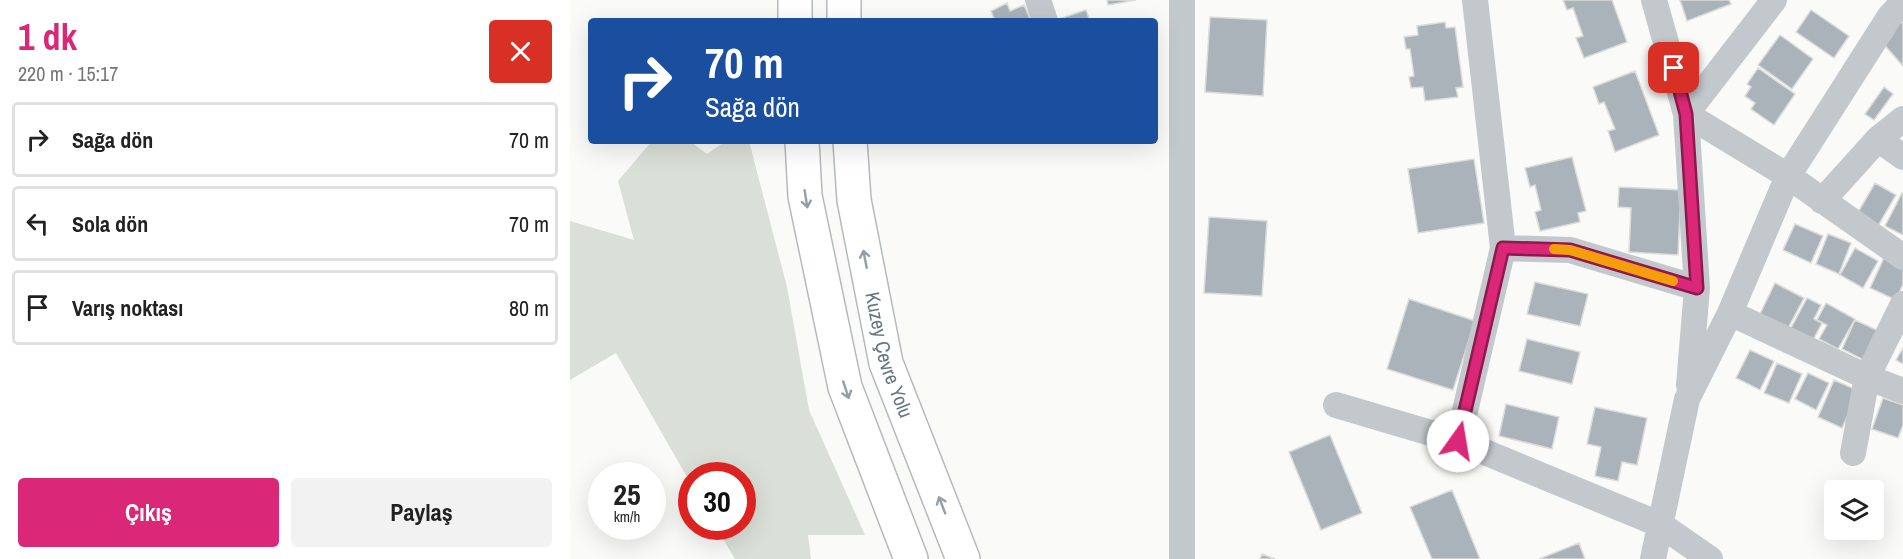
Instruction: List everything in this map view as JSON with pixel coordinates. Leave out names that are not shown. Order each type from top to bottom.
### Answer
[{"type":"main road","points":[[795,0],[795,18]]},
{"type":"main road","points":[[844,0],[844,18]]},
{"type":"main road","points":[[802,144],[805,196],[845,387],[911,559]]},
{"type":"main road","name":"Kuzey Çevre Yolu","points":[[850,144],[854,200],[886,363],[963,559]]},
{"type":"street","points":[[1038,0],[1044,18]]},
{"type":"street","points":[[1182,0],[1182,559]]},
{"type":"street","points":[[1458,441],[1503,248],[1475,0]]},
{"type":"street","points":[[1653,559],[1687,399],[1697,288],[1686,114],[1654,0]]},
{"type":"street","points":[[1686,114],[1774,0]]},
{"type":"street","points":[[1687,399],[1730,313],[1788,176],[1890,16],[1903,2]]},
{"type":"street","points":[[1686,114],[1788,176],[1903,257]]},
{"type":"street","points":[[1822,201],[1878,139],[1903,119]]},
{"type":"street","points":[[1878,139],[1903,157]]},
{"type":"street","points":[[1503,248],[1570,250],[1697,288]]},
{"type":"street","points":[[1853,453],[1868,377],[1903,304]]},
{"type":"street","points":[[1730,313],[1903,391]]},
{"type":"street","points":[[1336,405],[1458,441],[1660,525],[1710,559]]},
{"type":"shaded area","points":[[649,144],[694,144],[707,154],[722,144],[750,144],[787,287],[809,410],[865,535],[808,535],[811,559],[735,559],[724,540],[756,540],[756,462],[678,462],[616,353],[570,380],[570,221],[634,240],[618,181]]},
{"type":"building","points":[[1107,0],[1136,0],[1108,5]]},
{"type":"building","points":[[1563,0],[1612,0],[1627,42],[1584,58],[1576,38],[1583,36],[1573,8],[1567,10]]},
{"type":"building","points":[[1680,0],[1729,0],[1731,4],[1687,21]]},
{"type":"building","points":[[1007,3],[1010,11],[1024,5],[1030,18],[994,18],[991,11]]},
{"type":"building","points":[[1086,10],[1089,18],[1062,18]]},
{"type":"building","points":[[1811,10],[1849,36],[1834,58],[1796,32]]},
{"type":"building","points":[[1210,17],[1267,20],[1263,96],[1205,92]]},
{"type":"building","points":[[1445,22],[1446,28],[1455,27],[1463,87],[1456,88],[1458,97],[1425,101],[1423,87],[1411,88],[1409,77],[1414,76],[1410,49],[1406,49],[1404,37],[1418,35],[1417,26]]},
{"type":"building","points":[[1901,22],[1903,24],[1903,66],[1880,40]]},
{"type":"building","points":[[1780,35],[1813,59],[1792,89],[1758,65]]},
{"type":"building","points":[[1758,68],[1795,94],[1774,125],[1751,109],[1755,103],[1745,96],[1751,87],[1747,84]]},
{"type":"building","points":[[1635,71],[1659,135],[1615,152],[1608,131],[1615,129],[1604,102],[1599,104],[1593,87]]},
{"type":"building","points":[[1884,87],[1893,94],[1874,120],[1865,114]]},
{"type":"building","points":[[1572,157],[1586,211],[1578,213],[1580,222],[1540,231],[1535,212],[1541,210],[1535,185],[1530,187],[1525,168]]},
{"type":"building","points":[[1474,159],[1484,223],[1418,233],[1408,169]]},
{"type":"building","points":[[1875,183],[1896,195],[1878,226],[1857,214]]},
{"type":"building","points":[[1619,187],[1681,190],[1678,255],[1629,252],[1631,208],[1618,207]]},
{"type":"building","points":[[1903,194],[1903,235],[1885,226]]},
{"type":"building","points":[[1209,217],[1267,221],[1262,296],[1204,293]]},
{"type":"building","points":[[1795,224],[1823,236],[1811,263],[1783,250]]},
{"type":"building","points":[[1828,234],[1851,243],[1839,274],[1816,264]]},
{"type":"building","points":[[1855,248],[1878,261],[1863,288],[1840,275]]},
{"type":"building","points":[[1884,258],[1903,267],[1903,284],[1896,300],[1870,288]]},
{"type":"building","points":[[1535,282],[1588,294],[1580,326],[1527,314]]},
{"type":"building","points":[[1775,283],[1804,298],[1787,330],[1759,316]]},
{"type":"building","points":[[1807,298],[1821,305],[1814,319],[1822,323],[1813,340],[1791,328]]},
{"type":"building","points":[[1409,299],[1475,321],[1453,390],[1387,369]]},
{"type":"building","points":[[1826,303],[1855,319],[1838,349],[1819,339],[1827,325],[1817,320]]},
{"type":"building","points":[[1855,320],[1881,332],[1868,362],[1842,349]]},
{"type":"building","points":[[1527,339],[1580,352],[1572,384],[1519,371]]},
{"type":"building","points":[[1903,348],[1903,364],[1896,360]]},
{"type":"building","points":[[1750,350],[1774,361],[1760,390],[1736,378]]},
{"type":"building","points":[[1777,363],[1802,374],[1789,403],[1764,393]]},
{"type":"building","points":[[1808,373],[1829,383],[1816,410],[1795,399]]},
{"type":"building","points":[[1834,380],[1859,391],[1842,428],[1818,417]]},
{"type":"building","points":[[1883,398],[1903,405],[1903,425],[1898,438],[1872,429]]},
{"type":"building","points":[[1506,404],[1559,417],[1552,449],[1499,436]]},
{"type":"building","points":[[1595,407],[1647,418],[1637,465],[1622,462],[1618,481],[1595,476],[1601,447],[1587,444]]},
{"type":"building","points":[[1330,435],[1362,513],[1321,530],[1289,452]]},
{"type":"building","points":[[1452,490],[1480,559],[1432,559],[1410,507]]},
{"type":"building","points":[[1579,543],[1585,559],[1539,559]]},
{"type":"building","points":[[1262,554],[1275,559],[1260,559]]},
{"type":"slow traffic","points":[[1554,249],[1570,250],[1673,281]]},
{"type":"route","points":[[1458,441],[1503,248],[1570,250],[1697,288],[1686,114],[1674,68]]}]
